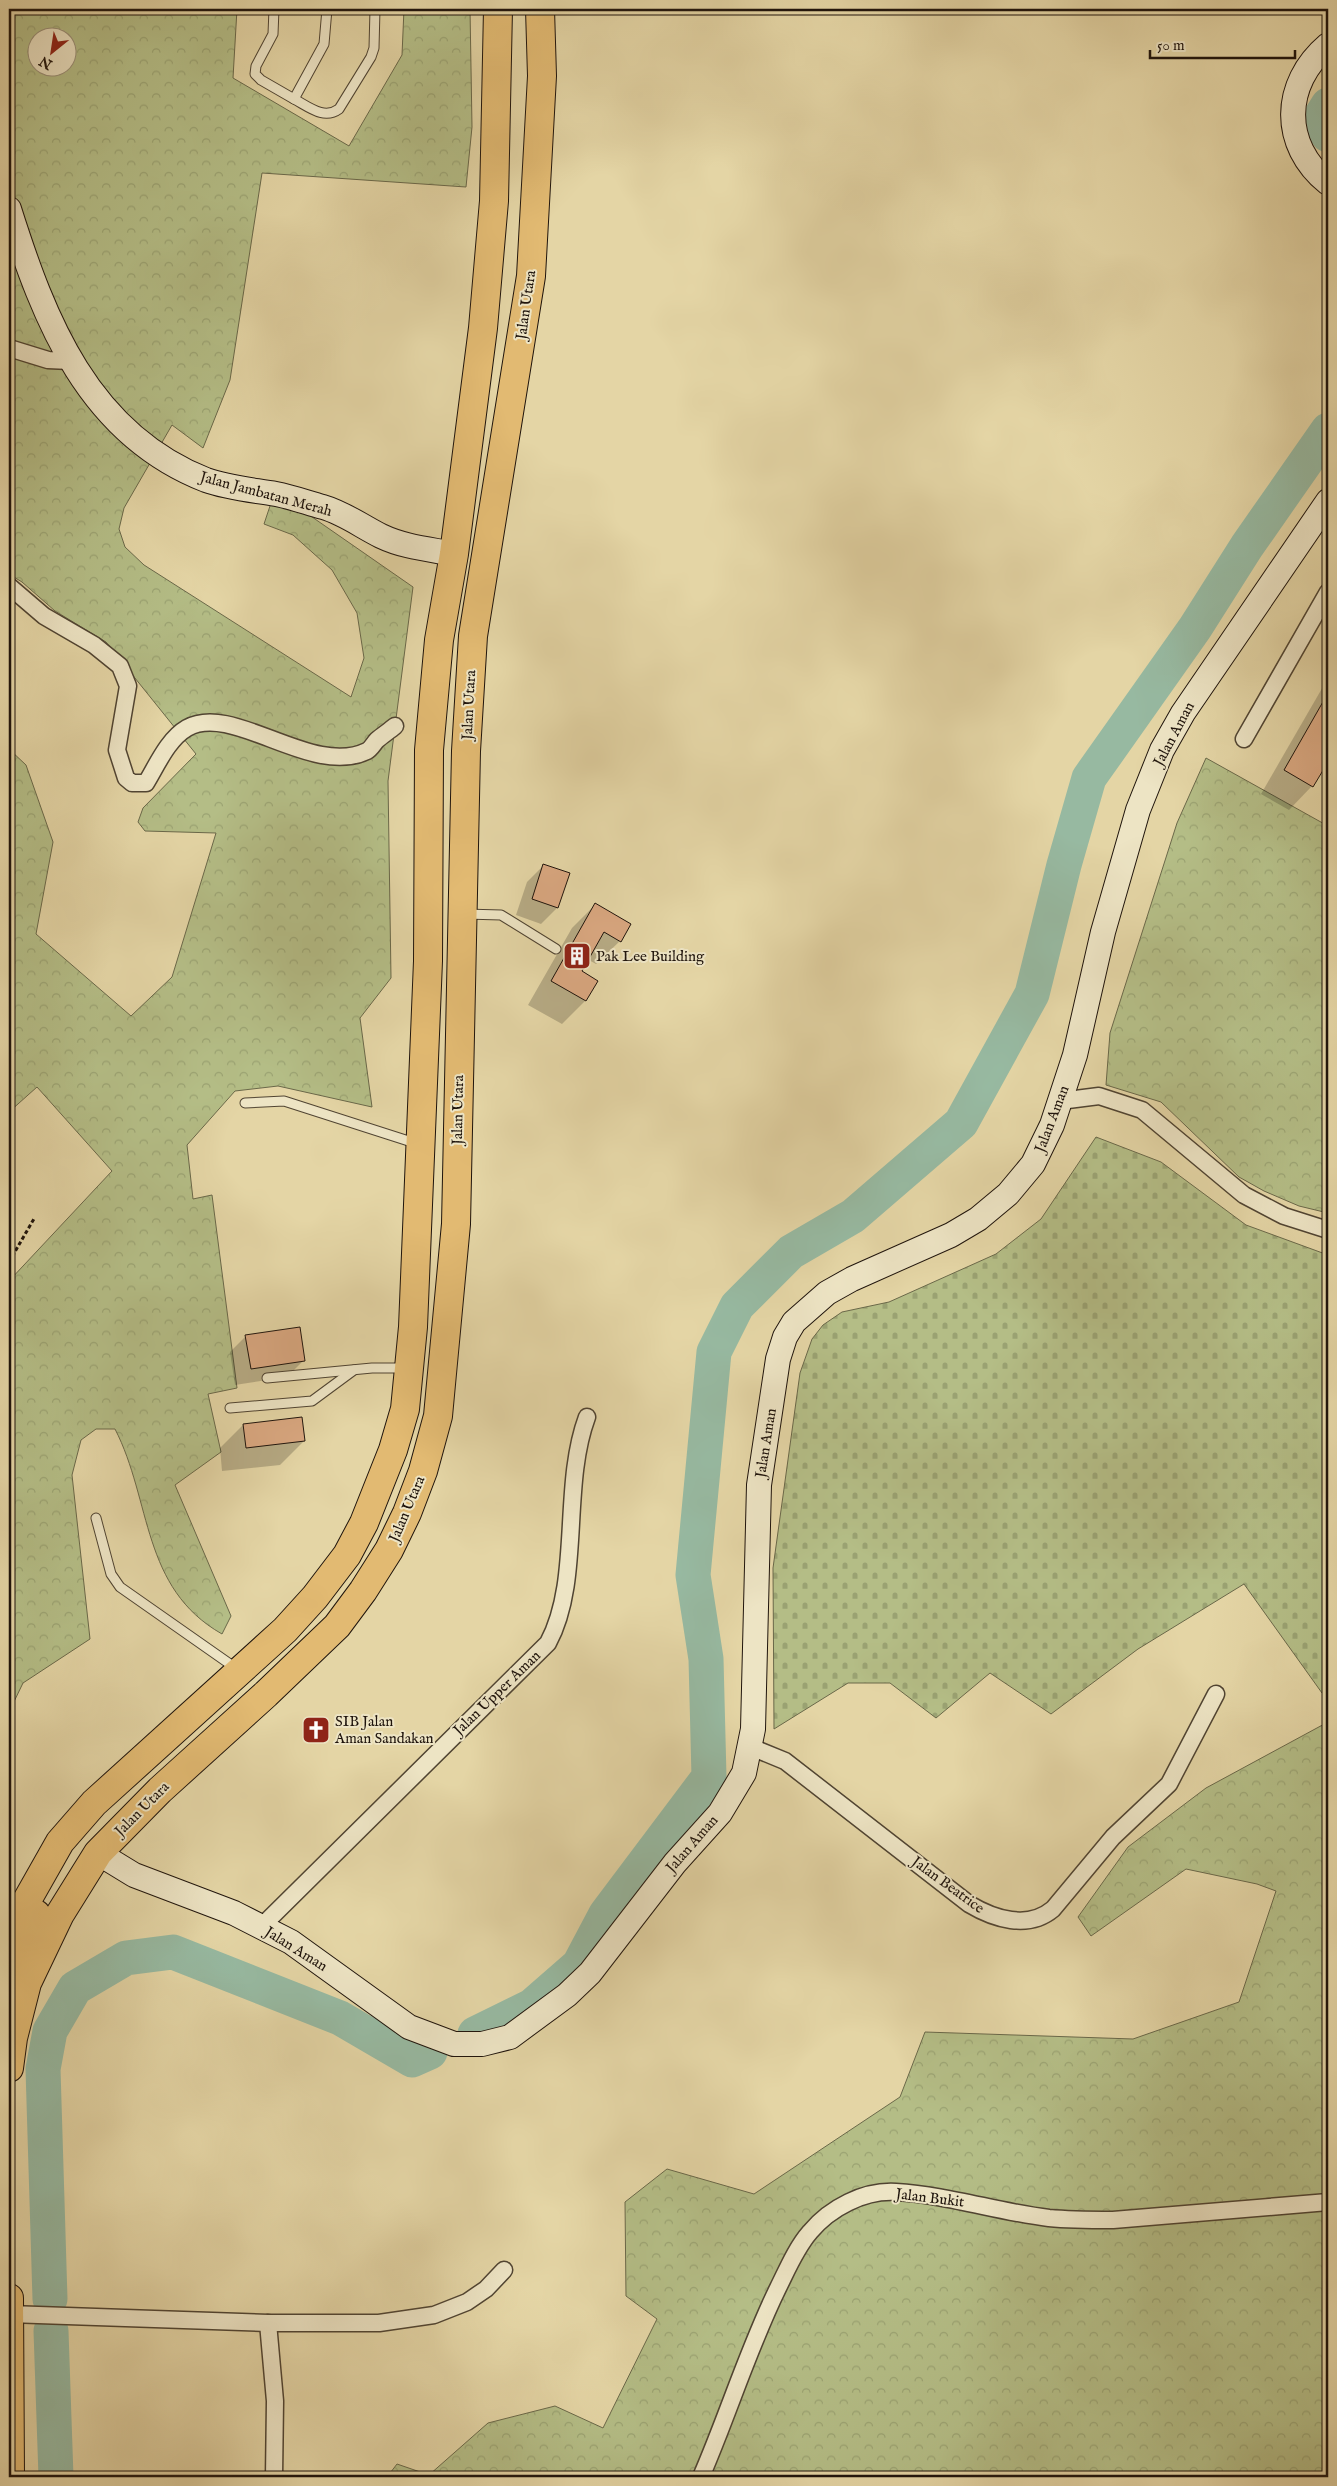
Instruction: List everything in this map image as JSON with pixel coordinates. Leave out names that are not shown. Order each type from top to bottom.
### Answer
[{"type":"highway","points":[[9,1932],[60,1842],[94,1803],[285,1630],[316,1597],[347,1555],[364,1523],[394,1450],[405,1409],[410,1368],[428,961],[429,750],[439,640],[454,554],[483,328],[494,201],[498,9]]},
{"type":"highway","name":"Jalan Utara","points":[[9,2068],[13,2038],[27,1983],[60,1914],[98,1853],[160,1790],[266,1694],[336,1626],[363,1591],[388,1550],[407,1513],[423,1471],[438,1416],[445,1360],[456,1224],[466,751],[473,636],[531,276],[542,76],[540,9]]},
{"type":"highway","points":[[9,1974],[60,1864],[72,1850],[83,1846],[98,1853]]},
{"type":"highway","points":[[9,2298],[10,2477]]},
{"type":"street","points":[[1328,45],[1315,56],[1300,80],[1292,106],[1294,132],[1302,154],[1328,183]]},
{"type":"street","name":"Jalan Jambatan Merah","points":[[9,209],[27,267],[46,316],[70,361],[96,398],[134,436],[165,459],[208,480],[278,494],[328,508],[405,546],[454,554]]},
{"type":"street","points":[[9,348],[34,357],[70,361]]},
{"type":"street","name":"Jalan Aman","points":[[98,1853],[134,1875],[234,1913],[290,1942],[409,2027],[454,2044],[482,2044],[510,2037],[567,1995],[590,1973],[675,1863],[720,1813],[744,1773],[751,1747],[759,1485],[778,1359],[784,1337],[794,1322],[827,1293],[852,1279],[951,1235],[978,1219],[1008,1194],[1034,1164],[1052,1126],[1075,1055],[1118,873],[1138,810],[1162,750],[1183,713],[1328,500]]},
{"type":"street","points":[[9,586],[44,616],[94,645],[120,666],[128,686],[117,750],[126,778],[132,783],[146,783],[172,742],[186,728],[200,723],[231,725],[303,751],[323,756],[347,756],[367,751],[395,726]]},
{"type":"street","points":[[1244,739],[1328,592]]},
{"type":"street","points":[[1060,1101],[1100,1096],[1142,1110],[1244,1195],[1284,1216],[1328,1230]]},
{"type":"street","name":"Jalan Upper Aman","points":[[261,1927],[548,1643],[558,1620],[563,1594],[568,1559],[575,1464],[580,1436],[586,1417]]},
{"type":"street","name":"Jalan Beatrice","points":[[751,1747],[786,1761],[969,1904],[987,1914],[1008,1920],[1031,1921],[1044,1917],[1053,1909],[1113,1837],[1169,1784],[1216,1694]]},
{"type":"street","name":"Jalan Bukit","points":[[701,2477],[764,2317],[789,2265],[809,2232],[834,2209],[856,2200],[894,2192],[947,2198],[1048,2218],[1081,2220],[1113,2220],[1309,2202],[1328,2202]]},
{"type":"street","points":[[9,2314],[268,2322],[380,2323],[434,2315],[467,2302],[486,2289],[504,2270]]},
{"type":"street","points":[[268,2322],[275,2401],[274,2477]]},
{"type":"lane","points":[[274,9],[273,34],[256,66],[255,74],[261,80],[294,100],[325,114],[332,114],[340,109],[371,57],[374,48],[375,9]]},
{"type":"lane","points":[[294,100],[324,44],[327,9]]},
{"type":"lane","points":[[463,914],[502,915],[556,949]]},
{"type":"lane","points":[[245,1103],[284,1101],[420,1145]]},
{"type":"lane","points":[[267,1378],[355,1370],[410,1368]]},
{"type":"lane","points":[[230,1408],[312,1401],[355,1370]]},
{"type":"lane","points":[[96,1518],[111,1574],[120,1587],[239,1670]]},
{"type":"path","points":[[9,1262],[36,1217]]},
{"type":"green space","points":[[9,9],[237,9],[233,78],[349,146],[402,55],[404,9],[470,9],[472,127],[466,187],[262,173],[230,380],[203,448],[172,425],[124,508],[119,529],[125,547],[144,565],[351,697],[364,658],[357,613],[332,570],[293,535],[264,524],[272,500],[302,510],[413,587],[388,781],[391,978],[360,1018],[372,1107],[278,1086],[235,1091],[187,1145],[193,1199],[212,1195],[237,1388],[208,1394],[221,1452],[175,1485],[231,1616],[222,1634],[196,1615],[176,1593],[162,1568],[127,1457],[115,1429],[96,1429],[81,1440],[72,1475],[90,1639],[23,1683],[9,1712],[9,1281],[112,1171],[37,1087],[9,1112],[9,749],[26,765],[53,842],[36,934],[131,1016],[172,977],[216,833],[145,831],[138,822],[143,808],[196,754],[106,642],[55,611],[22,582],[9,574]]},
{"type":"green space","points":[[1206,758],[1328,826],[1328,1213],[1299,1206],[1264,1191],[1239,1177],[1161,1102],[1106,1085],[1110,1033],[1177,823]]},
{"type":"green space","points":[[1096,1137],[1161,1162],[1246,1225],[1328,1255],[1328,1690],[1322,1693],[1244,1584],[1138,1649],[1051,1714],[990,1673],[936,1718],[890,1683],[848,1683],[774,1729],[773,1568],[800,1373],[812,1339],[823,1325],[842,1312],[889,1302],[996,1254],[1041,1219]]},
{"type":"green space","points":[[1328,1722],[1328,2477],[387,2477],[397,2464],[429,2475],[488,2423],[555,2406],[603,2428],[657,2319],[626,2296],[625,2202],[667,2169],[754,2194],[900,2097],[925,2032],[1133,2039],[1239,2002],[1276,1891],[1257,1884],[1186,1869],[1091,1936],[1078,1917],[1128,1847],[1206,1788]]},
{"type":"building","points":[[1328,693],[1328,762],[1313,787],[1284,770]]},
{"type":"building","points":[[543,864],[570,873],[558,908],[532,899]]},
{"type":"building","name":"Pak Lee Building","points":[[595,903],[631,924],[621,942],[604,932],[582,971],[598,981],[586,1001],[551,981]]},
{"type":"building","points":[[300,1327],[305,1361],[251,1369],[245,1335]]},
{"type":"building","points":[[302,1417],[305,1441],[246,1448],[243,1424]]},
{"type":"waterway","points":[[1328,105],[1318,121],[1328,135]]},
{"type":"waterway","points":[[475,2034],[532,2006],[579,1965],[606,1914],[709,1777],[706,1659],[693,1575],[714,1352],[737,1306],[791,1252],[853,1216],[961,1123],[1032,994],[1064,865],[1089,778],[1195,628],[1247,546],[1328,430]]},
{"type":"waterway","points":[[50,2299],[43,2069],[50,2031],[75,1988],[126,1958],[173,1952],[340,2018],[412,2060],[430,2052]]},
{"type":"waterway","points":[[51,2331],[56,2477]]},
{"type":"place","name":"Pak Lee Building","points":[[577,956]]},
{"type":"place","name":"SIB Jalan Aman Sandakan","points":[[316,1730]]}]
